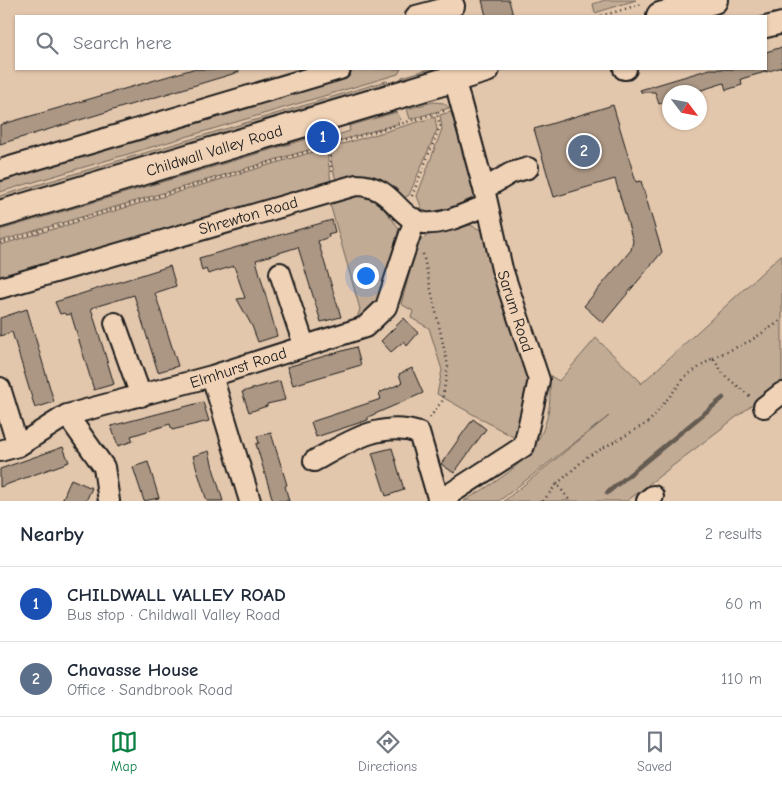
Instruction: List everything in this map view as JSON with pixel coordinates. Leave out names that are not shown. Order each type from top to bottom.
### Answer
[{"type":"main road","points":[[653,10],[714,0]]},
{"type":"main road","name":"Childwall Valley Road","points":[[0,214],[471,72]]},
{"type":"street","points":[[420,15],[454,7]]},
{"type":"street","points":[[767,28],[782,23]]},
{"type":"street","points":[[0,170],[337,70]]},
{"type":"street","name":"Sarum Road","points":[[439,501],[524,446],[539,380],[502,269],[486,197],[461,107],[471,72]]},
{"type":"street","points":[[409,218],[425,223],[442,221],[486,197],[511,173],[528,168]]},
{"type":"street","name":"Shrewton Road","points":[[0,288],[356,185],[368,185],[382,190],[409,218]]},
{"type":"street","name":"Elmhurst Road","points":[[9,449],[67,415],[212,376],[371,323],[386,307],[409,218]]},
{"type":"street","points":[[280,273],[304,345]]},
{"type":"street","points":[[115,323],[141,396]]},
{"type":"street","points":[[212,376],[250,501]]},
{"type":"street","points":[[0,388],[9,449]]},
{"type":"street","points":[[764,407],[782,393]]},
{"type":"street","points":[[67,415],[104,467],[109,501]]},
{"type":"street","points":[[314,461],[356,438],[384,429],[405,428],[419,432],[439,501]]},
{"type":"path","points":[[610,15],[653,10]]},
{"type":"path","points":[[0,243],[461,107]]},
{"type":"path","points":[[419,432],[442,401],[448,366],[419,240],[409,218],[414,194],[440,126],[437,113]]},
{"type":"path","points":[[404,117],[406,123]]},
{"type":"path","points":[[328,146],[328,160],[336,190]]},
{"type":"path","points":[[543,501],[557,484],[587,456],[649,422],[686,376],[713,358],[750,340],[782,320]]},
{"type":"path","points":[[713,358],[724,375],[764,407]]},
{"type":"path","points":[[557,484],[570,501]]},
{"type":"shaded area","points":[[605,0],[636,0],[595,13],[593,4]]},
{"type":"shaded area","points":[[353,70],[400,70],[398,74],[0,192],[0,175]]},
{"type":"shaded area","points":[[426,70],[442,70],[400,86],[399,81],[402,77]]},
{"type":"shaded area","points":[[386,81],[390,83],[391,88],[0,205],[0,196]]},
{"type":"shaded area","points":[[433,102],[444,103],[449,108],[410,119],[407,109]]},
{"type":"shaded area","points":[[397,112],[401,120],[397,124],[335,142],[334,140],[334,136],[350,131],[349,126]]},
{"type":"shaded area","points":[[451,112],[457,124],[476,191],[461,206],[439,213],[424,214],[417,196],[442,129],[440,115]]},
{"type":"shaded area","points":[[435,117],[437,130],[409,195],[403,199],[388,184],[336,181],[330,156],[336,146]]},
{"type":"shaded area","points":[[317,136],[322,138],[325,145],[0,241],[0,230]]},
{"type":"shaded area","points":[[323,149],[327,152],[331,182],[0,281],[0,245]]},
{"type":"shaded area","points":[[359,196],[378,202],[399,228],[386,279],[381,291],[367,312],[357,318],[360,309],[330,204]]},
{"type":"shaded area","points":[[470,225],[486,232],[531,385],[519,433],[515,438],[437,394],[442,370],[429,328],[411,318],[413,311],[401,304],[418,242],[430,234]]},
{"type":"shaded area","points":[[782,254],[782,382],[627,501],[504,501],[609,416],[499,501],[464,501],[501,478],[529,452],[540,437],[547,419],[550,399],[549,375],[559,381],[596,338],[641,384]]},
{"type":"building","points":[[482,0],[509,0],[513,15],[486,15]]},
{"type":"building","points":[[782,47],[782,67],[766,72],[767,52]]},
{"type":"building","points":[[190,70],[238,70],[239,72],[0,144],[0,125]]},
{"type":"building","points":[[707,70],[765,70],[765,72],[741,79],[742,85],[726,90],[724,83],[707,88],[707,85],[662,85],[662,103],[659,104],[655,92],[641,92],[640,90]]},
{"type":"building","points":[[613,105],[636,182],[641,181],[662,252],[603,323],[584,306],[631,250],[633,241],[615,179],[554,197],[534,129]]},
{"type":"building","points":[[332,220],[335,232],[328,234],[329,237],[318,241],[341,317],[321,322],[298,247],[256,260],[277,336],[258,342],[252,326],[237,299],[245,298],[234,266],[208,274],[206,269],[202,271],[199,258]]},
{"type":"building","points":[[170,266],[176,286],[155,293],[178,366],[158,372],[134,295],[91,308],[114,384],[94,390],[71,314],[60,314],[55,302]]},
{"type":"building","points":[[27,309],[54,402],[35,408],[12,332],[0,336],[0,318]]},
{"type":"building","points":[[404,318],[418,333],[407,346],[404,341],[391,352],[381,341]]},
{"type":"building","points":[[356,347],[361,365],[293,385],[287,367]]},
{"type":"building","points":[[412,368],[423,393],[368,417],[368,420],[316,437],[311,422],[381,399],[379,393],[402,383],[399,374]]},
{"type":"building","points":[[280,381],[285,400],[267,404],[267,406],[249,412],[242,392]]},
{"type":"building","points":[[203,402],[209,421],[172,430],[170,424],[131,436],[133,441],[118,446],[111,426]]},
{"type":"building","points":[[473,419],[486,429],[454,473],[441,464]]},
{"type":"building","points":[[271,433],[287,485],[285,486],[289,501],[273,501],[256,444],[259,443],[257,436]]},
{"type":"building","points":[[63,447],[69,462],[0,487],[0,469]]},
{"type":"building","points":[[392,448],[404,490],[386,496],[372,453]]},
{"type":"building","points":[[209,451],[223,501],[207,501],[193,456]]},
{"type":"building","points":[[148,462],[159,498],[144,501],[133,467]]},
{"type":"building","points":[[71,479],[92,488],[86,501],[62,501]]},
{"type":"waterway","points":[[607,493],[723,398]]},
{"type":"place","name":"CHILDWALL VALLEY ROAD","points":[[323,137]]},
{"type":"place","name":"Chavasse House","points":[[584,151]]}]
